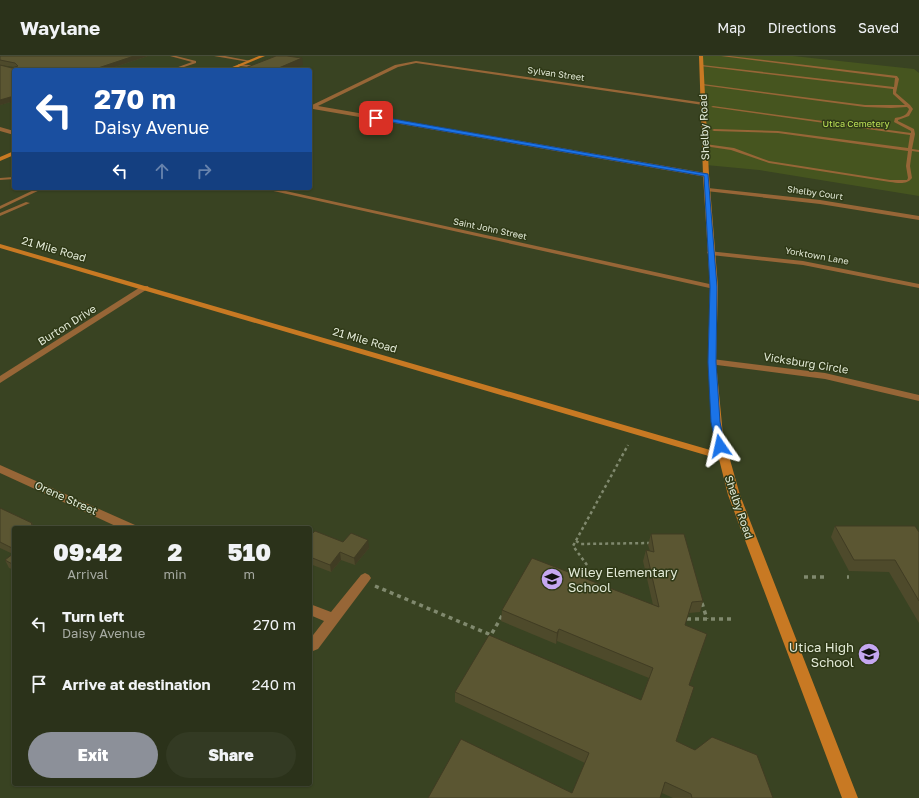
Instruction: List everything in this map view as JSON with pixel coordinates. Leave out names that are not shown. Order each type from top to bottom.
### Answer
[{"type":"street","points":[[216,56],[250,61]]},
{"type":"street","points":[[232,68],[263,56]]},
{"type":"street","name":"Shelby Road","points":[[701,56],[706,175],[714,287],[712,362],[716,422],[723,458],[734,495],[850,798]]},
{"type":"street","name":"Sylvan Street","points":[[312,108],[391,68],[407,63],[423,63],[703,103]]},
{"type":"street","points":[[312,108],[706,175]]},
{"type":"street","points":[[0,129],[12,131]]},
{"type":"street","points":[[0,159],[12,155]]},
{"type":"street","name":"Saint John Street","points":[[272,190],[714,287]]},
{"type":"street","name":"Shelby Court","points":[[708,190],[820,202],[919,218]]},
{"type":"street","name":"21 Mile Road","points":[[0,246],[723,458]]},
{"type":"street","name":"Yorktown Lane","points":[[711,253],[803,263],[919,286]]},
{"type":"street","name":"Burton Drive","points":[[0,379],[145,288]]},
{"type":"street","name":"Vicksburg Circle","points":[[712,362],[825,376],[919,398]]},
{"type":"street","name":"Orene Street","points":[[0,469],[127,526]]},
{"type":"street","points":[[313,644],[333,619],[370,582]]},
{"type":"street","points":[[312,610],[333,619]]},
{"type":"lane","points":[[172,56],[194,62],[180,67]]},
{"type":"lane","points":[[705,145],[731,149],[756,159],[769,162],[901,182],[908,181],[910,178],[908,166],[913,130],[896,122],[896,120],[907,116],[911,112],[911,109],[894,93],[898,79],[892,76],[723,56]]},
{"type":"lane","points":[[239,65],[262,67]]},
{"type":"lane","points":[[702,66],[895,88]]},
{"type":"lane","points":[[180,67],[186,68]]},
{"type":"lane","points":[[703,85],[865,106],[909,106]]},
{"type":"lane","points":[[713,107],[913,134]]},
{"type":"lane","points":[[714,130],[778,132],[919,152]]},
{"type":"lane","points":[[0,179],[12,178]]},
{"type":"lane","points":[[0,208],[38,190]]},
{"type":"lane","points":[[0,215],[28,203]]},
{"type":"path","points":[[577,585],[587,565],[573,546],[628,445]]},
{"type":"path","points":[[576,541],[581,544],[652,543]]},
{"type":"path","points":[[804,577],[827,577]]},
{"type":"path","points":[[370,582],[491,635],[506,608]]},
{"type":"path","points":[[700,596],[707,619]]},
{"type":"path","points":[[687,619],[733,619]]},
{"type":"green space","name":"Utica Cemetery","points":[[701,56],[793,56],[914,69],[919,73],[919,196],[759,170],[706,165]]},
{"type":"building","points":[[0,56],[134,56],[98,68],[12,68],[18,66],[15,63],[0,60]]},
{"type":"building","points":[[276,56],[302,58],[279,68],[245,68]]},
{"type":"building","points":[[0,65],[12,68],[12,97],[0,100]]},
{"type":"building","points":[[0,508],[32,523],[31,524],[35,526],[12,526],[12,548],[0,542]]},
{"type":"building","points":[[835,526],[915,526],[919,532],[919,601],[895,560],[854,560]]},
{"type":"building","points":[[315,531],[343,542],[351,533],[368,540],[354,558],[340,552],[330,565],[312,558],[312,534]]},
{"type":"building","points":[[651,534],[684,534],[703,601],[692,602],[685,625],[707,634],[689,685],[694,687],[676,741],[695,750],[712,737],[757,755],[773,798],[692,798],[691,794],[665,782],[660,798],[428,798],[461,739],[572,793],[589,753],[455,692],[489,635],[641,700],[653,668],[559,629],[557,633],[502,610],[532,558],[659,607],[646,550],[654,552]]},
{"type":"building","points":[[12,555],[12,564],[5,560]]},
{"type":"place","name":"Wiley Elementary School","points":[[552,579]]},
{"type":"place","name":"Utica High School","points":[[869,654]]},
{"type":"route","points":[[376,118],[706,175],[714,287],[712,362],[716,422],[720,446]]}]
